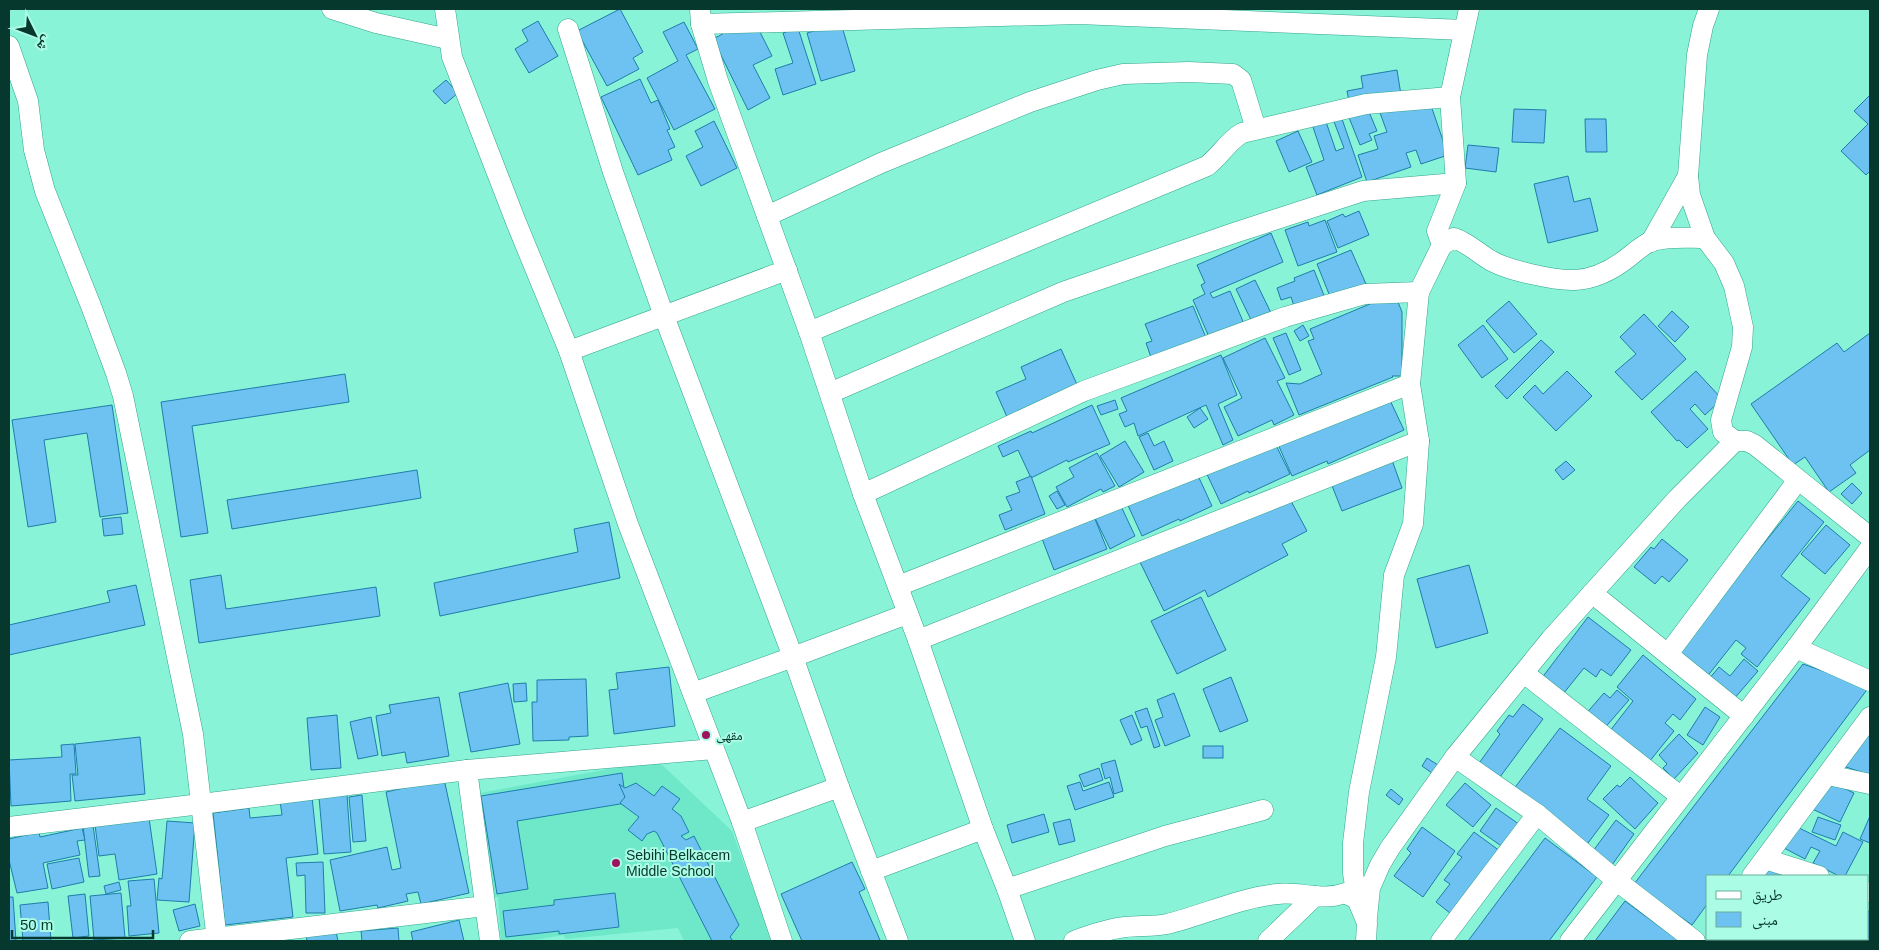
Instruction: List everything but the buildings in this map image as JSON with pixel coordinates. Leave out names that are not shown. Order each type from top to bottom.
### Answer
[{"type":"street","points":[[332,9],[376,23],[448,39]]},
{"type":"street","points":[[445,9],[452,57],[569,351],[628,524],[742,822],[782,941]]},
{"type":"street","points":[[1442,245],[1437,231],[1456,183],[1450,97],[1469,9]]},
{"type":"street","points":[[1709,9],[1702,26],[1697,55],[1688,176],[1690,195],[1706,238],[1724,263],[1734,286],[1743,327],[1742,347],[1722,420],[1723,432],[1735,442]]},
{"type":"street","points":[[1024,941],[918,640],[864,494],[787,270],[718,82],[701,16],[1079,14],[1464,30]]},
{"type":"street","points":[[568,29],[612,172],[664,316],[898,941]]},
{"type":"street","points":[[9,46],[28,101],[34,150],[45,191],[91,306],[123,396],[193,734],[216,940]]},
{"type":"street","points":[[767,216],[881,163],[1012,109],[1097,80],[1123,74],[1189,72],[1233,74],[1241,80],[1256,130]]},
{"type":"street","points":[[809,332],[1207,166],[1217,158],[1235,137],[1256,130],[1366,104],[1450,97]]},
{"type":"street","points":[[1366,932],[1357,899],[1353,873],[1353,843],[1359,792],[1386,657],[1394,575],[1413,524],[1419,442],[1410,384],[1419,292],[1442,245],[1454,238],[1465,243],[1491,261],[1503,266],[1555,278],[1575,280],[1598,276],[1651,242],[1688,176]]},
{"type":"street","points":[[830,393],[1064,292],[1234,233],[1362,191],[1456,183]]},
{"type":"street","points":[[1651,242],[1706,238]]},
{"type":"street","points":[[569,351],[787,270]]},
{"type":"street","points":[[864,494],[1084,391],[1285,317],[1365,294],[1419,292]]},
{"type":"street","points":[[898,586],[1410,384]]},
{"type":"street","points":[[1366,932],[1370,888],[1380,866],[1390,848],[1455,757],[1551,639],[1677,499],[1735,442],[1746,441],[1755,445],[1870,537]]},
{"type":"street","points":[[918,640],[1419,442]]},
{"type":"street","points":[[1668,654],[1798,480]]},
{"type":"street","points":[[1570,941],[1796,648],[1870,548]]},
{"type":"street","points":[[1592,593],[1744,716]]},
{"type":"street","points":[[693,693],[793,658],[907,614]]},
{"type":"street","points":[[1796,648],[1870,681]]},
{"type":"street","points":[[1524,673],[1680,796]]},
{"type":"street","points":[[1753,875],[1870,718]]},
{"type":"street","points":[[9,827],[467,770],[714,749]]},
{"type":"street","points":[[1455,757],[1537,814],[1617,882],[1695,941]]},
{"type":"street","points":[[467,770],[490,941]]},
{"type":"street","points":[[1828,775],[1870,784]]},
{"type":"street","points":[[742,822],[839,786]]},
{"type":"street","points":[[1006,889],[1165,836],[1263,810]]},
{"type":"street","points":[[1441,941],[1537,814]]},
{"type":"street","points":[[871,871],[983,829]]},
{"type":"street","points":[[1765,859],[1816,875]]},
{"type":"street","points":[[1074,941],[1106,930],[1167,924],[1243,901],[1278,894],[1336,897],[1345,893],[1357,899]]},
{"type":"street","points":[[1268,941],[1315,896]]},
{"type":"street","points":[[190,941],[216,940],[486,906]]},
{"type":"shaded area","name":"Sebihi Belkacem Middle School","points":[[657,760],[732,831],[772,941],[684,941],[678,928],[566,939],[563,935],[529,941],[501,941],[498,897],[493,897],[480,793]]},
{"type":"place","name":"مقهى","points":[[706,735]]},
{"type":"place","name":"Sebihi Belkacem Middle School","points":[[616,863]]}]
